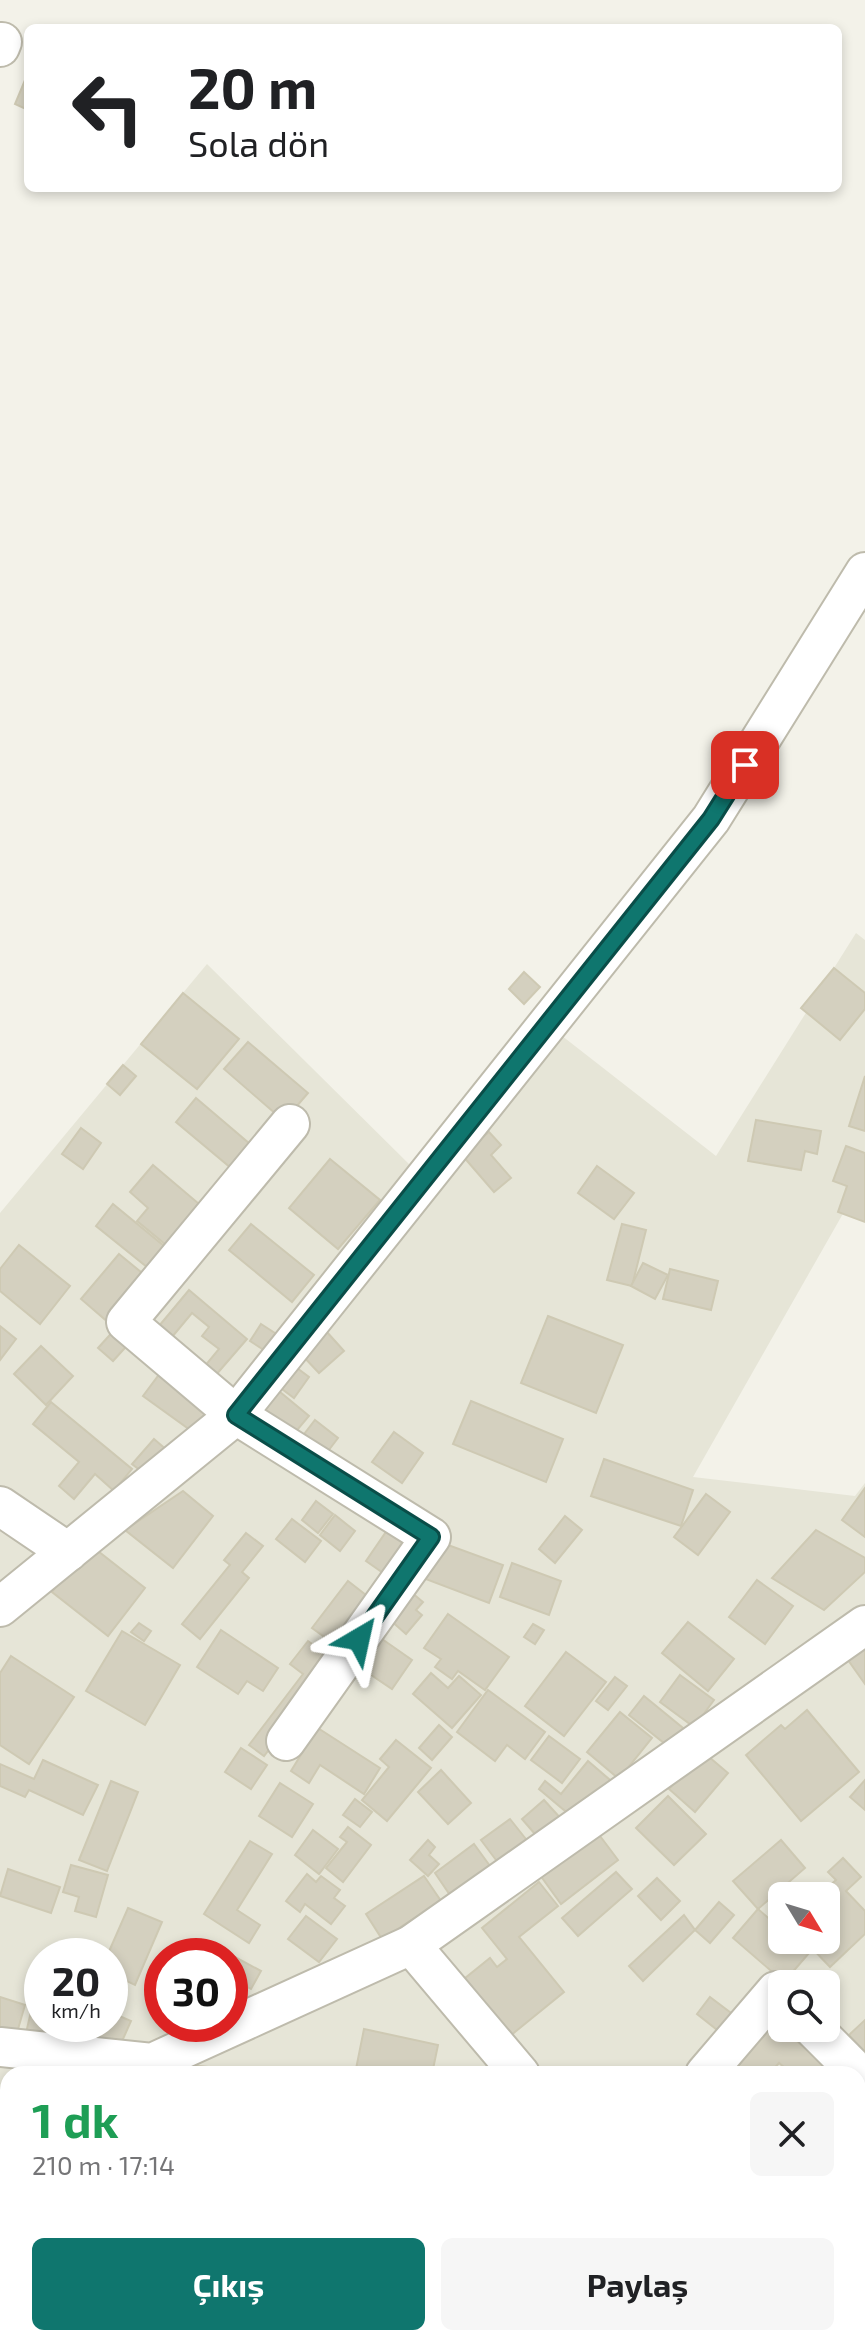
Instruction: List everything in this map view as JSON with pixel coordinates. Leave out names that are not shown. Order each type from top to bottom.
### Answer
[{"type":"street","points":[[0,1607],[236,1415],[711,819],[865,572]]},
{"type":"street","points":[[286,1741],[431,1537],[236,1415],[126,1322],[290,1124]]},
{"type":"street","points":[[0,1506],[68,1552]]},
{"type":"street","points":[[0,2047],[152,2063],[411,1945],[865,1625]]},
{"type":"street","points":[[411,1945],[513,2066]]},
{"type":"street","points":[[712,2066],[768,2000]]},
{"type":"street","points":[[827,2042],[851,2066]]},
{"type":"shaded area","points":[[856,933],[865,940],[865,1175],[693,1477],[855,1496],[865,1483],[865,2066],[0,2066],[0,1213],[207,964],[412,1167],[557,1032],[716,1156]]},
{"type":"building","points":[[24,83],[24,108],[15,104]]},
{"type":"building","points":[[834,968],[865,993],[865,1009],[840,1040],[801,1008]]},
{"type":"building","points":[[524,972],[540,987],[524,1004],[509,989]]},
{"type":"building","points":[[183,993],[239,1039],[197,1089],[141,1044]]},
{"type":"building","points":[[248,1042],[308,1093],[284,1121],[224,1069]]},
{"type":"building","points":[[123,1065],[136,1076],[120,1095],[107,1084]]},
{"type":"building","points":[[865,1076],[865,1131],[849,1126]]},
{"type":"building","points":[[196,1098],[257,1150],[237,1173],[176,1122]]},
{"type":"building","points":[[756,1120],[821,1131],[817,1154],[805,1151],[801,1170],[748,1161]]},
{"type":"building","points":[[81,1128],[101,1143],[83,1169],[62,1154]]},
{"type":"building","points":[[489,1132],[501,1145],[491,1155],[511,1178],[494,1192],[462,1155]]},
{"type":"building","points":[[846,1146],[865,1153],[865,1222],[838,1212],[847,1186],[833,1181]]},
{"type":"building","points":[[330,1159],[380,1200],[338,1249],[289,1208]]},
{"type":"building","points":[[153,1165],[205,1209],[171,1249],[137,1221],[148,1208],[130,1192]]},
{"type":"building","points":[[597,1166],[634,1193],[614,1219],[578,1193]]},
{"type":"building","points":[[113,1204],[164,1246],[147,1267],[96,1226]]},
{"type":"building","points":[[251,1224],[314,1275],[292,1302],[229,1250]]},
{"type":"building","points":[[622,1224],[646,1230],[632,1286],[607,1280]]},
{"type":"building","points":[[19,1245],[70,1286],[40,1324],[0,1291],[0,1269]]},
{"type":"building","points":[[119,1254],[147,1277],[109,1323],[81,1299]]},
{"type":"building","points":[[643,1263],[668,1275],[655,1299],[631,1286]]},
{"type":"building","points":[[670,1269],[718,1281],[711,1310],[663,1299]]},
{"type":"building","points":[[189,1290],[247,1339],[215,1376],[204,1367],[219,1349],[202,1336],[209,1327],[192,1313],[172,1337],[159,1326]]},
{"type":"building","points":[[548,1316],[623,1345],[596,1413],[521,1383]]},
{"type":"building","points":[[261,1324],[278,1335],[267,1352],[250,1341]]},
{"type":"building","points":[[0,1326],[16,1339],[0,1360]]},
{"type":"building","points":[[118,1326],[133,1339],[113,1361],[98,1348]]},
{"type":"building","points":[[326,1331],[344,1351],[319,1373],[301,1354]]},
{"type":"building","points":[[41,1346],[73,1376],[46,1405],[14,1374]]},
{"type":"building","points":[[293,1365],[309,1377],[294,1398],[278,1386]]},
{"type":"building","points":[[161,1372],[211,1408],[193,1432],[143,1396]]},
{"type":"building","points":[[274,1387],[309,1416],[287,1442],[253,1414]]},
{"type":"building","points":[[471,1401],[563,1439],[546,1482],[453,1444]]},
{"type":"building","points":[[51,1402],[132,1469],[114,1491],[95,1474],[74,1499],[59,1486],[79,1462],[33,1424]]},
{"type":"building","points":[[315,1420],[338,1438],[322,1459],[298,1442]]},
{"type":"building","points":[[394,1432],[423,1453],[402,1483],[372,1462]]},
{"type":"building","points":[[154,1439],[168,1451],[146,1475],[132,1464]]},
{"type":"building","points":[[604,1459],[693,1490],[681,1526],[591,1496]]},
{"type":"building","points":[[865,1488],[865,1537],[842,1520]]},
{"type":"building","points":[[183,1491],[213,1516],[173,1568],[125,1530]]},
{"type":"building","points":[[706,1494],[730,1512],[698,1555],[674,1537]]},
{"type":"building","points":[[316,1501],[333,1514],[318,1533],[302,1520]]},
{"type":"building","points":[[335,1515],[355,1531],[340,1551],[320,1535]]},
{"type":"building","points":[[565,1516],[582,1530],[555,1563],[539,1549]]},
{"type":"building","points":[[292,1519],[321,1541],[305,1562],[276,1539]]},
{"type":"building","points":[[392,1523],[415,1539],[389,1577],[366,1561]]},
{"type":"building","points":[[816,1530],[865,1558],[865,1572],[824,1610],[772,1578]]},
{"type":"building","points":[[246,1533],[263,1546],[242,1572],[249,1578],[200,1639],[182,1624],[230,1565],[224,1560]]},
{"type":"building","points":[[437,1541],[503,1565],[489,1603],[423,1578]]},
{"type":"building","points":[[89,1544],[145,1588],[108,1636],[52,1592]]},
{"type":"building","points":[[512,1563],[561,1581],[549,1615],[500,1597]]},
{"type":"building","points":[[757,1580],[793,1606],[765,1644],[729,1617]]},
{"type":"building","points":[[348,1581],[371,1599],[337,1646],[312,1628]]},
{"type":"building","points":[[411,1592],[423,1602],[416,1610],[422,1615],[406,1634],[389,1619]]},
{"type":"building","points":[[448,1614],[509,1657],[485,1690],[458,1671],[452,1679],[435,1667],[441,1659],[424,1648]]},
{"type":"building","points":[[688,1622],[734,1659],[708,1691],[662,1653]]},
{"type":"building","points":[[139,1623],[151,1631],[144,1641],[131,1632]]},
{"type":"building","points":[[533,1624],[544,1630],[535,1644],[524,1637]]},
{"type":"building","points":[[221,1630],[278,1668],[263,1691],[247,1681],[238,1694],[197,1667]]},
{"type":"building","points":[[122,1631],[180,1665],[145,1725],[86,1691]]},
{"type":"building","points":[[372,1632],[412,1660],[392,1689],[352,1662]]},
{"type":"building","points":[[865,1637],[865,1684],[843,1653]]},
{"type":"building","points":[[308,1641],[336,1661],[264,1756],[249,1745],[303,1674],[290,1664]]},
{"type":"building","points":[[566,1652],[606,1682],[564,1736],[525,1706]]},
{"type":"building","points":[[11,1656],[74,1697],[29,1764],[0,1745],[0,1673]]},
{"type":"building","points":[[431,1673],[448,1688],[459,1676],[481,1695],[452,1728],[413,1694]]},
{"type":"building","points":[[680,1675],[714,1700],[694,1727],[660,1702]]},
{"type":"building","points":[[615,1677],[627,1686],[608,1710],[596,1701]]},
{"type":"building","points":[[488,1690],[545,1732],[525,1759],[507,1745],[495,1761],[457,1732]]},
{"type":"building","points":[[644,1696],[683,1728],[669,1747],[629,1715]]},
{"type":"building","points":[[807,1710],[859,1772],[801,1821],[746,1755],[781,1725],[785,1729]]},
{"type":"building","points":[[620,1712],[652,1738],[619,1779],[587,1752]]},
{"type":"building","points":[[310,1723],[380,1768],[364,1794],[320,1765],[309,1783],[291,1771],[302,1753],[294,1748]]},
{"type":"building","points":[[439,1725],[452,1737],[432,1760],[419,1748]]},
{"type":"building","points":[[549,1736],[580,1759],[562,1783],[531,1760]]},
{"type":"building","points":[[396,1740],[431,1768],[387,1821],[362,1800],[389,1767],[380,1759]]},
{"type":"building","points":[[241,1748],[267,1765],[251,1789],[225,1772]]},
{"type":"building","points":[[702,1751],[728,1773],[695,1812],[669,1789]]},
{"type":"building","points":[[43,1760],[98,1785],[83,1815],[29,1790],[25,1797],[0,1786],[0,1764],[34,1779]]},
{"type":"building","points":[[588,1761],[610,1780],[577,1821],[539,1789],[545,1781],[561,1794]]},
{"type":"building","points":[[441,1770],[471,1803],[448,1824],[418,1792]]},
{"type":"building","points":[[865,1780],[865,1810],[850,1797]]},
{"type":"building","points":[[111,1781],[138,1792],[107,1871],[79,1860]]},
{"type":"building","points":[[280,1783],[313,1804],[292,1837],[259,1816]]},
{"type":"building","points":[[668,1796],[706,1834],[674,1865],[636,1828]]},
{"type":"building","points":[[355,1799],[372,1812],[360,1827],[343,1815]]},
{"type":"building","points":[[544,1800],[563,1821],[541,1841],[522,1819]]},
{"type":"building","points":[[510,1819],[529,1843],[499,1864],[481,1840]]},
{"type":"building","points":[[348,1827],[371,1845],[343,1882],[326,1868],[347,1842],[340,1837]]},
{"type":"building","points":[[313,1830],[338,1849],[319,1874],[295,1855]]},
{"type":"building","points":[[597,1832],[618,1860],[561,1904],[540,1875]]},
{"type":"building","points":[[428,1840],[435,1847],[429,1855],[439,1864],[428,1876],[410,1860]]},
{"type":"building","points":[[781,1840],[805,1868],[789,1882],[768,1882],[768,1900],[758,1909],[733,1881]]},
{"type":"building","points":[[250,1841],[272,1854],[237,1910],[260,1925],[249,1943],[248,1938],[241,1938],[204,1914]]},
{"type":"building","points":[[474,1844],[490,1866],[450,1895],[435,1873]]},
{"type":"building","points":[[843,1858],[861,1877],[846,1891],[865,1911],[865,1934],[830,1967],[818,1954],[840,1954],[840,1882],[834,1882],[836,1880],[828,1872]]},
{"type":"building","points":[[71,1865],[108,1875],[96,1917],[75,1911],[79,1897],[63,1892]]},
{"type":"building","points":[[8,1869],[60,1887],[51,1913],[0,1896]]},
{"type":"building","points":[[616,1872],[632,1889],[578,1936],[562,1918]]},
{"type":"building","points":[[307,1874],[316,1882],[321,1876],[340,1890],[334,1898],[345,1906],[331,1924],[305,1904],[300,1912],[286,1901]]},
{"type":"building","points":[[424,1876],[441,1901],[382,1939],[366,1914]]},
{"type":"building","points":[[657,1878],[680,1901],[661,1920],[638,1896]]},
{"type":"building","points":[[539,1882],[558,1906],[519,1937],[564,1992],[510,2036],[464,1979],[490,1958],[497,1967],[507,1959],[482,1928]]},
{"type":"building","points":[[719,1902],[734,1915],[710,1943],[695,1930]]},
{"type":"building","points":[[128,1908],[162,1922],[155,1938],[144,1938],[144,1964],[135,1985],[128,1982],[128,1938],[115,1938]]},
{"type":"building","points":[[758,1909],[768,1918],[768,1954],[808,1954],[794,1970],[770,1970],[733,1938]]},
{"type":"building","points":[[684,1915],[695,1930],[643,1981],[629,1966]]},
{"type":"building","points":[[306,1916],[337,1939],[319,1962],[288,1939]]},
{"type":"building","points":[[248,1964],[261,1971],[251,1989],[248,1987]]},
{"type":"building","points":[[0,1997],[24,2005],[16,2036],[0,2032]]},
{"type":"building","points":[[710,1997],[739,2019],[726,2037],[697,2014]]},
{"type":"building","points":[[761,2011],[768,2017],[768,2042],[798,2042],[826,2066],[783,2066],[779,2063],[776,2066],[714,2066]]},
{"type":"building","points":[[865,2020],[865,2053],[849,2035]]},
{"type":"building","points":[[364,2029],[438,2045],[434,2066],[357,2066]]},
{"type":"building","points":[[105,2042],[122,2042],[119,2048]]},
{"type":"route","points":[[359,1639],[431,1537],[236,1415],[711,819],[745,765]]}]
